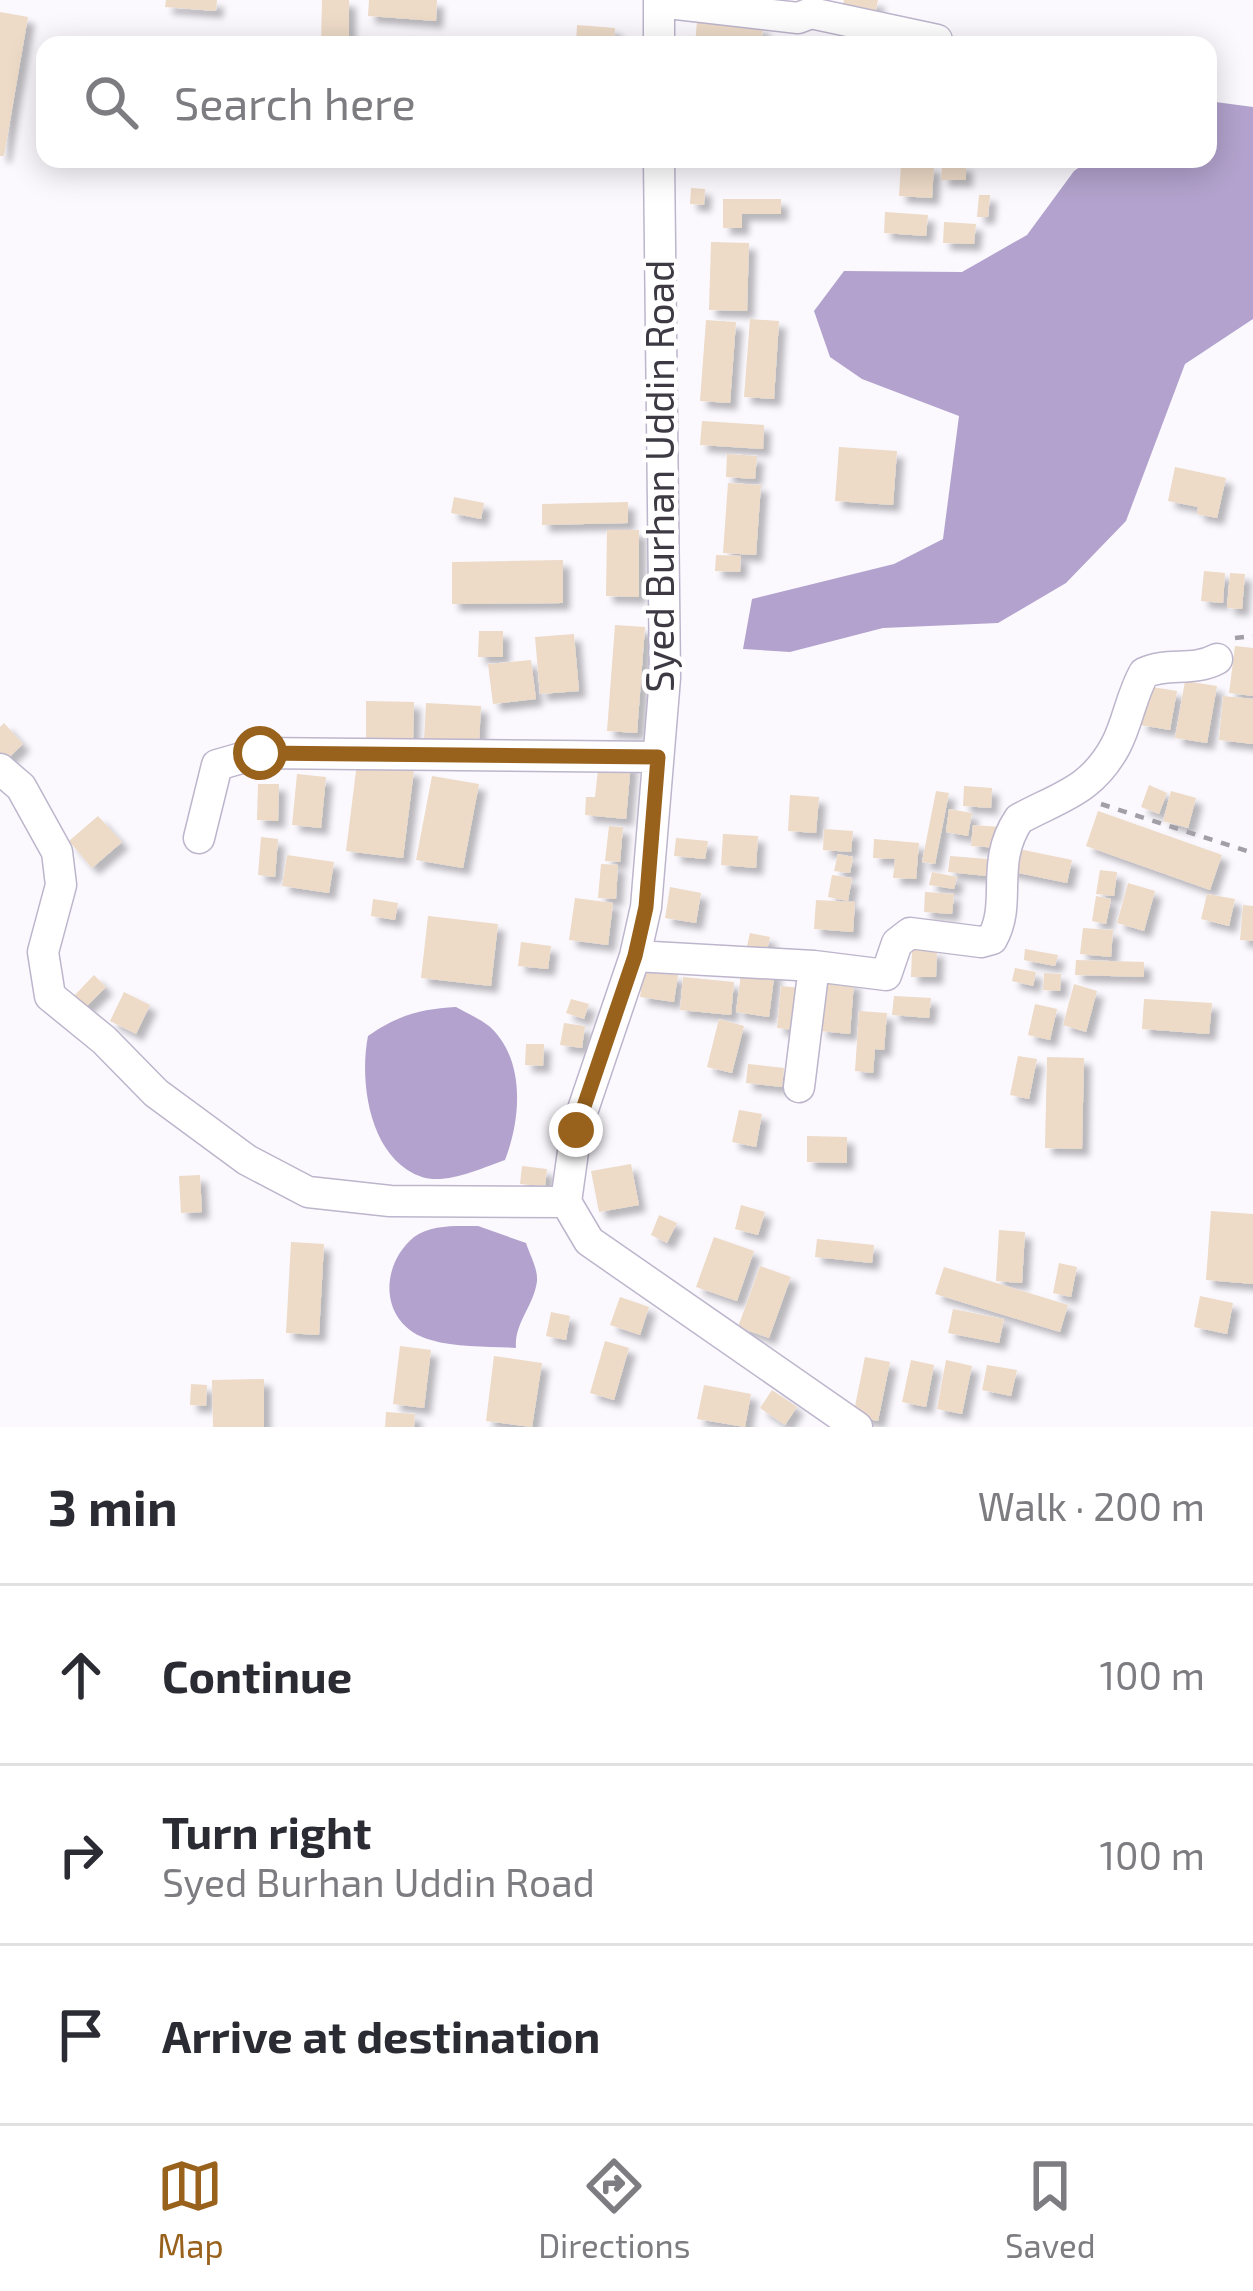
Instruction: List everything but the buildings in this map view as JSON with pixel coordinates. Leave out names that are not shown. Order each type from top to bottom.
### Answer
[{"type":"street","points":[[659,36],[659,1],[798,18],[811,14],[918,36]]},
{"type":"street","name":"Syed Burhan Uddin Road","points":[[566,1202],[576,1130],[635,956],[646,907],[665,678],[659,168]]},
{"type":"street","points":[[635,956],[886,975],[897,943],[910,933],[981,942],[992,939],[1001,924],[1000,864],[1019,819],[1073,795],[1117,744],[1144,673],[1151,668],[1192,669],[1217,659]]},
{"type":"street","points":[[200,838],[217,765],[260,753],[658,757]]},
{"type":"street","points":[[0,769],[21,788],[57,852],[61,884],[43,952],[50,996],[104,1040],[156,1094],[247,1160],[308,1192],[390,1201],[566,1202],[589,1241],[857,1427]]},
{"type":"street","points":[[800,1087],[814,966]]},
{"type":"path","points":[[1073,795],[1253,853]]},
{"type":"shaded area","points":[[1217,102],[1253,107],[1253,319],[1185,364],[1126,521],[1066,583],[998,623],[883,628],[790,652],[743,649],[752,599],[894,564],[943,539],[959,416],[862,379],[830,357],[814,311],[844,271],[962,272],[1027,235],[1074,171],[1217,168]]},
{"type":"shaded area","points":[[456,1007],[489,1026],[501,1040],[515,1072],[517,1108],[505,1160],[464,1175],[432,1179],[404,1168],[379,1136],[367,1096],[368,1036],[410,1014]]},
{"type":"shaded area","points":[[478,1226],[526,1243],[535,1267],[535,1290],[518,1330],[516,1348],[431,1340],[414,1333],[394,1310],[390,1280],[394,1264],[414,1237],[436,1228]]},
{"type":"route","points":[[260,753],[658,757],[646,907],[635,956],[576,1130]]}]
